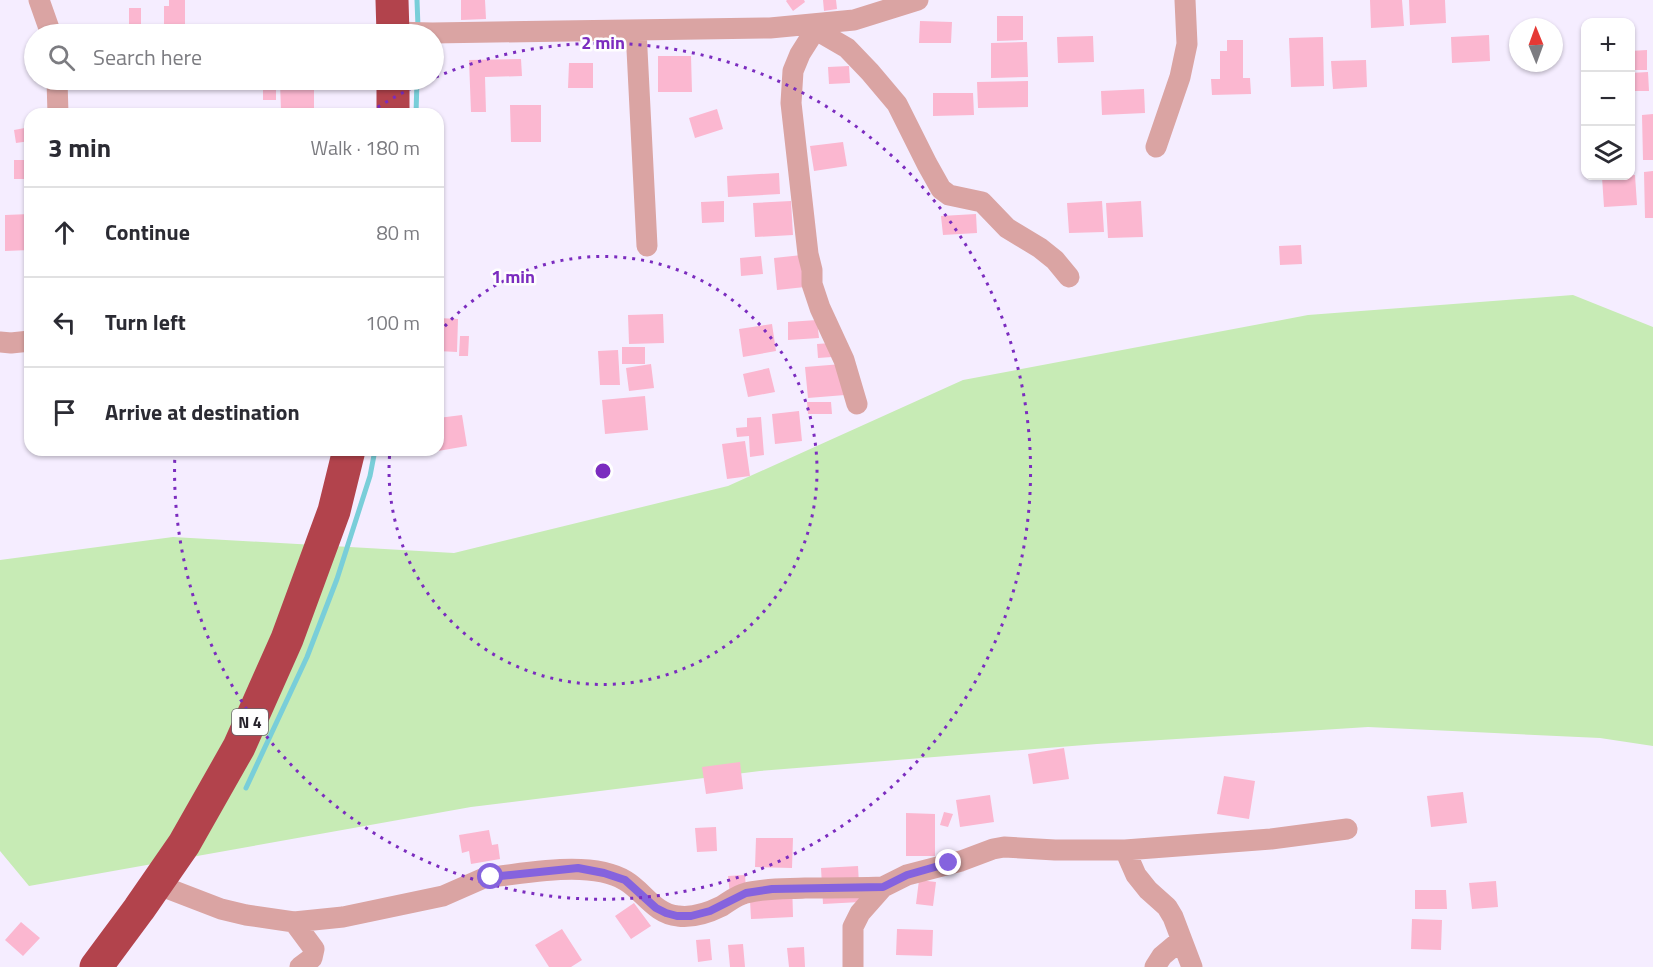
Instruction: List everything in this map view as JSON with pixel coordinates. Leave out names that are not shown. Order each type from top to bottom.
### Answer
[{"type":"highway","points":[[392,0],[393,24]]},
{"type":"highway","points":[[393,90],[393,108]]},
{"type":"highway","name":"N 4","points":[[96,967],[184,844],[239,747],[283,650],[334,511],[348,456]]},
{"type":"street","points":[[39,0],[47,24]]},
{"type":"street","points":[[444,33],[817,27],[852,10],[918,0]]},
{"type":"street","points":[[1156,147],[1180,77],[1187,44],[1185,0]]},
{"type":"street","points":[[817,27],[847,48],[897,104],[941,189],[950,195],[982,202],[1007,228],[1055,260],[1069,277]]},
{"type":"street","points":[[817,27],[793,70],[791,103],[812,284],[820,308],[844,360],[857,404]]},
{"type":"street","points":[[636,30],[647,246]]},
{"type":"street","points":[[57,90],[58,108]]},
{"type":"street","points":[[0,342],[24,342]]},
{"type":"street","points":[[853,967],[853,927],[860,913],[883,887],[907,875],[961,861],[993,849],[1004,847],[1125,850],[1271,839],[1347,828]]},
{"type":"street","points":[[1125,850],[1136,874],[1173,916],[1192,967]]},
{"type":"street","points":[[156,884],[221,909],[294,922],[343,916],[443,896],[484,878],[578,868],[625,880],[656,908],[677,916],[701,914],[722,906],[740,894],[772,889],[883,887]]},
{"type":"street","points":[[294,922],[314,949],[312,958],[300,967]]},
{"type":"street","points":[[1155,967],[1162,956],[1181,940]]},
{"type":"green space","points":[[1573,295],[1653,327],[1653,746],[1600,738],[1368,727],[1097,744],[760,771],[471,807],[29,886],[0,851],[0,560],[173,537],[454,553],[728,486],[963,380],[1308,315]]},
{"type":"building","points":[[169,0],[185,0],[185,24],[164,24],[164,6],[169,6]]},
{"type":"building","points":[[461,0],[485,0],[486,19],[461,20]]},
{"type":"building","points":[[787,0],[804,0],[805,2],[793,11]]},
{"type":"building","points":[[823,0],[836,0],[837,9],[824,11]]},
{"type":"building","points":[[1370,0],[1402,0],[1404,26],[1371,28]]},
{"type":"building","points":[[1409,0],[1445,0],[1446,23],[1410,25]]},
{"type":"building","points":[[129,8],[141,8],[141,24],[129,24]]},
{"type":"building","points":[[997,16],[1023,16],[1023,40],[997,41]]},
{"type":"building","points":[[920,21],[952,22],[951,43],[919,43]]},
{"type":"building","points":[[1489,35],[1490,61],[1452,63],[1451,37]]},
{"type":"building","points":[[1093,36],[1094,62],[1058,63],[1057,37]]},
{"type":"building","points":[[1323,37],[1324,86],[1291,87],[1289,38]]},
{"type":"building","points":[[1227,40],[1243,40],[1243,78],[1250,78],[1251,94],[1212,95],[1211,79],[1220,79],[1220,51],[1227,51]]},
{"type":"building","points":[[1027,42],[1028,77],[991,78],[991,43]]},
{"type":"building","points":[[1647,50],[1647,70],[1635,70],[1635,51]]},
{"type":"building","points":[[658,56],[691,56],[692,92],[658,92]]},
{"type":"building","points":[[521,59],[522,76],[485,77],[486,112],[471,112],[469,60]]},
{"type":"building","points":[[1366,60],[1367,87],[1333,89],[1331,61]]},
{"type":"building","points":[[569,63],[593,63],[593,88],[568,88]]},
{"type":"building","points":[[849,66],[850,83],[829,84],[828,67]]},
{"type":"building","points":[[1648,72],[1649,91],[1635,91],[1635,73]]},
{"type":"building","points":[[1028,81],[1028,107],[978,108],[977,82]]},
{"type":"building","points":[[1144,89],[1145,113],[1102,115],[1101,91]]},
{"type":"building","points":[[263,90],[276,90],[276,100],[263,100]]},
{"type":"building","points":[[280,90],[314,90],[314,108],[281,108]]},
{"type":"building","points":[[933,93],[973,93],[974,115],[933,116]]},
{"type":"building","points":[[510,105],[541,105],[541,142],[511,142]]},
{"type":"building","points":[[717,109],[723,129],[695,138],[689,118]]},
{"type":"building","points":[[1653,114],[1653,160],[1643,160],[1642,115]]},
{"type":"building","points":[[24,128],[24,142],[16,143],[14,130]]},
{"type":"building","points":[[843,142],[847,166],[814,171],[810,146]]},
{"type":"building","points":[[14,160],[24,160],[24,179],[14,179]]},
{"type":"building","points":[[1653,171],[1653,218],[1645,218],[1644,172]]},
{"type":"building","points":[[779,173],[780,194],[728,197],[727,176]]},
{"type":"building","points":[[1635,175],[1637,205],[1604,207],[1602,180],[1635,180]]},
{"type":"building","points":[[724,201],[724,222],[702,223],[701,202]]},
{"type":"building","points":[[791,201],[793,235],[755,237],[753,203]]},
{"type":"building","points":[[1102,201],[1104,232],[1069,233],[1067,203]]},
{"type":"building","points":[[1141,201],[1143,237],[1108,238],[1106,203]]},
{"type":"building","points":[[24,214],[24,250],[5,251],[5,215]]},
{"type":"building","points":[[976,214],[977,233],[943,235],[941,216]]},
{"type":"building","points":[[1301,245],[1302,264],[1280,265],[1279,246]]},
{"type":"building","points":[[802,255],[805,287],[777,290],[774,258]]},
{"type":"building","points":[[761,256],[763,274],[741,276],[740,258]]},
{"type":"building","points":[[663,314],[664,343],[629,344],[628,315]]},
{"type":"building","points":[[444,318],[458,319],[457,352],[444,351]]},
{"type":"building","points":[[817,320],[819,338],[788,340],[788,322]]},
{"type":"building","points":[[772,324],[776,351],[743,357],[739,329]]},
{"type":"building","points":[[460,336],[469,336],[468,356],[459,356]]},
{"type":"building","points":[[831,343],[832,357],[818,358],[817,344]]},
{"type":"building","points":[[622,347],[645,347],[645,364],[622,364]]},
{"type":"building","points":[[618,350],[620,385],[600,385],[598,351]]},
{"type":"building","points":[[651,364],[654,388],[629,391],[626,368]]},
{"type":"building","points":[[842,364],[845,395],[808,398],[805,367]]},
{"type":"building","points":[[769,368],[775,392],[748,397],[743,374]]},
{"type":"building","points":[[645,396],[648,430],[605,434],[602,400]]},
{"type":"building","points":[[807,402],[831,402],[832,414],[808,414]]},
{"type":"building","points":[[799,411],[802,441],[775,444],[772,414]]},
{"type":"building","points":[[462,415],[467,446],[444,450],[444,417]]},
{"type":"building","points":[[761,417],[764,455],[750,457],[749,436],[737,437],[736,428],[747,427],[747,418]]},
{"type":"building","points":[[745,441],[750,476],[727,479],[722,444]]},
{"type":"building","points":[[1064,748],[1069,779],[1033,784],[1028,754]]},
{"type":"building","points":[[740,762],[743,789],[706,794],[702,767]]},
{"type":"building","points":[[1224,776],[1255,781],[1249,819],[1217,814]]},
{"type":"building","points":[[1463,792],[1467,823],[1431,827],[1427,796]]},
{"type":"building","points":[[990,795],[994,822],[960,827],[956,800]]},
{"type":"building","points":[[944,812],[953,814],[948,827],[940,825]]},
{"type":"building","points":[[906,813],[935,814],[935,856],[906,856]]},
{"type":"building","points":[[716,827],[717,851],[697,852],[695,828]]},
{"type":"building","points":[[489,830],[492,845],[498,844],[500,859],[471,864],[469,851],[462,853],[459,835]]},
{"type":"building","points":[[756,838],[793,838],[792,868],[755,867]]},
{"type":"building","points":[[858,866],[860,902],[823,904],[821,868]]},
{"type":"building","points":[[745,875],[747,904],[731,905],[728,876]]},
{"type":"building","points":[[792,880],[793,917],[751,919],[749,882]]},
{"type":"building","points":[[919,880],[936,882],[933,906],[916,904]]},
{"type":"building","points":[[1496,881],[1498,907],[1472,909],[1469,883]]},
{"type":"building","points":[[1415,890],[1446,890],[1447,909],[1415,909]]},
{"type":"building","points":[[634,903],[651,926],[631,939],[615,916]]},
{"type":"building","points":[[1412,919],[1442,920],[1441,950],[1411,949]]},
{"type":"building","points":[[21,922],[40,938],[23,956],[5,940]]},
{"type":"building","points":[[562,929],[582,960],[571,967],[549,967],[535,945]]},
{"type":"building","points":[[897,929],[933,930],[932,956],[896,955]]},
{"type":"building","points":[[710,939],[712,960],[698,962],[696,940]]},
{"type":"building","points":[[743,944],[745,967],[730,967],[728,945]]},
{"type":"building","points":[[804,947],[805,967],[789,967],[787,948]]},
{"type":"waterway","points":[[417,0],[418,24]]},
{"type":"waterway","points":[[416,108],[417,90]]},
{"type":"waterway","points":[[246,788],[307,657],[337,579],[370,476],[374,456]]},
{"type":"route","points":[[491,877],[578,868],[604,873],[625,880],[656,908],[666,913],[691,916],[722,906],[740,894],[772,889],[883,887],[907,875],[949,863]]}]
